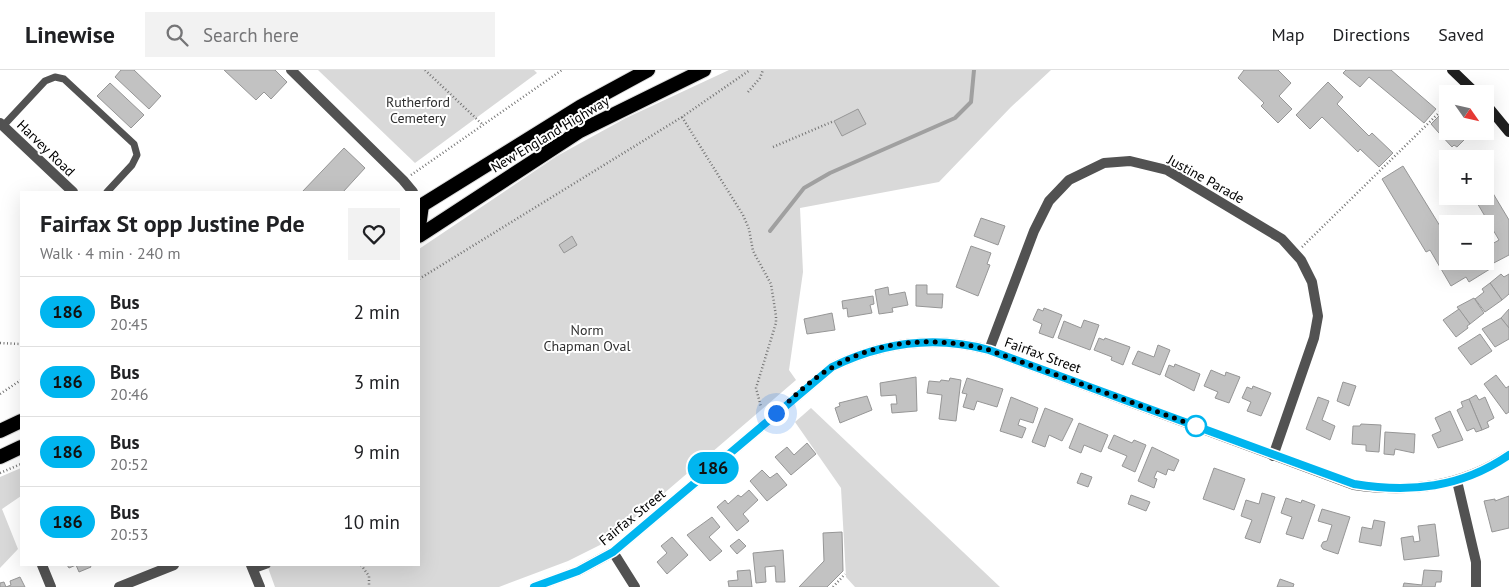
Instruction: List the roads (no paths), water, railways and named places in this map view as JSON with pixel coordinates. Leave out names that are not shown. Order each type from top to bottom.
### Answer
[{"type":"highway","name":"New England Highway","points":[[420,204],[580,107],[648,70]]},
{"type":"highway","name":"New England Highway","points":[[420,235],[580,131],[704,70]]},
{"type":"highway","points":[[0,431],[20,421]]},
{"type":"highway","points":[[0,457],[20,447]]},
{"type":"main road","points":[[1452,70],[1468,85]]},
{"type":"main road","points":[[1494,113],[1509,132]]},
{"type":"street","points":[[291,70],[412,191]]},
{"type":"street","name":"Harvey Road","points":[[2,125],[71,191]]},
{"type":"street","name":"Justine Parade","points":[[989,350],[1034,231],[1049,201],[1069,180],[1104,163],[1130,161],[1167,170],[1276,235],[1296,253],[1312,282],[1318,316],[1314,338],[1273,456]]},
{"type":"street","name":"Fairfax Street","points":[[534,587],[578,571],[613,552],[832,367],[864,352],[904,343],[958,342],[989,350],[1273,456],[1354,484],[1385,489],[1412,489],[1457,481],[1480,472],[1509,455]]},
{"type":"street","points":[[1457,481],[1476,562],[1476,587]]},
{"type":"street","points":[[613,552],[635,587]]},
{"type":"street","points":[[42,566],[51,587]]},
{"type":"street","points":[[119,587],[172,566]]},
{"type":"street","points":[[252,568],[260,587]]},
{"type":"lane","points":[[2,125],[46,81],[55,77],[64,79],[134,144],[137,155],[132,165],[108,191]]},
{"type":"waterway","points":[[770,231],[804,188],[830,173],[955,118],[971,102],[974,70]]},
{"type":"park label","name":"Rutherford Cemetery","points":[[418,110]]},
{"type":"park label","name":"Norm Chapman Oval","points":[[587,338]]}]
